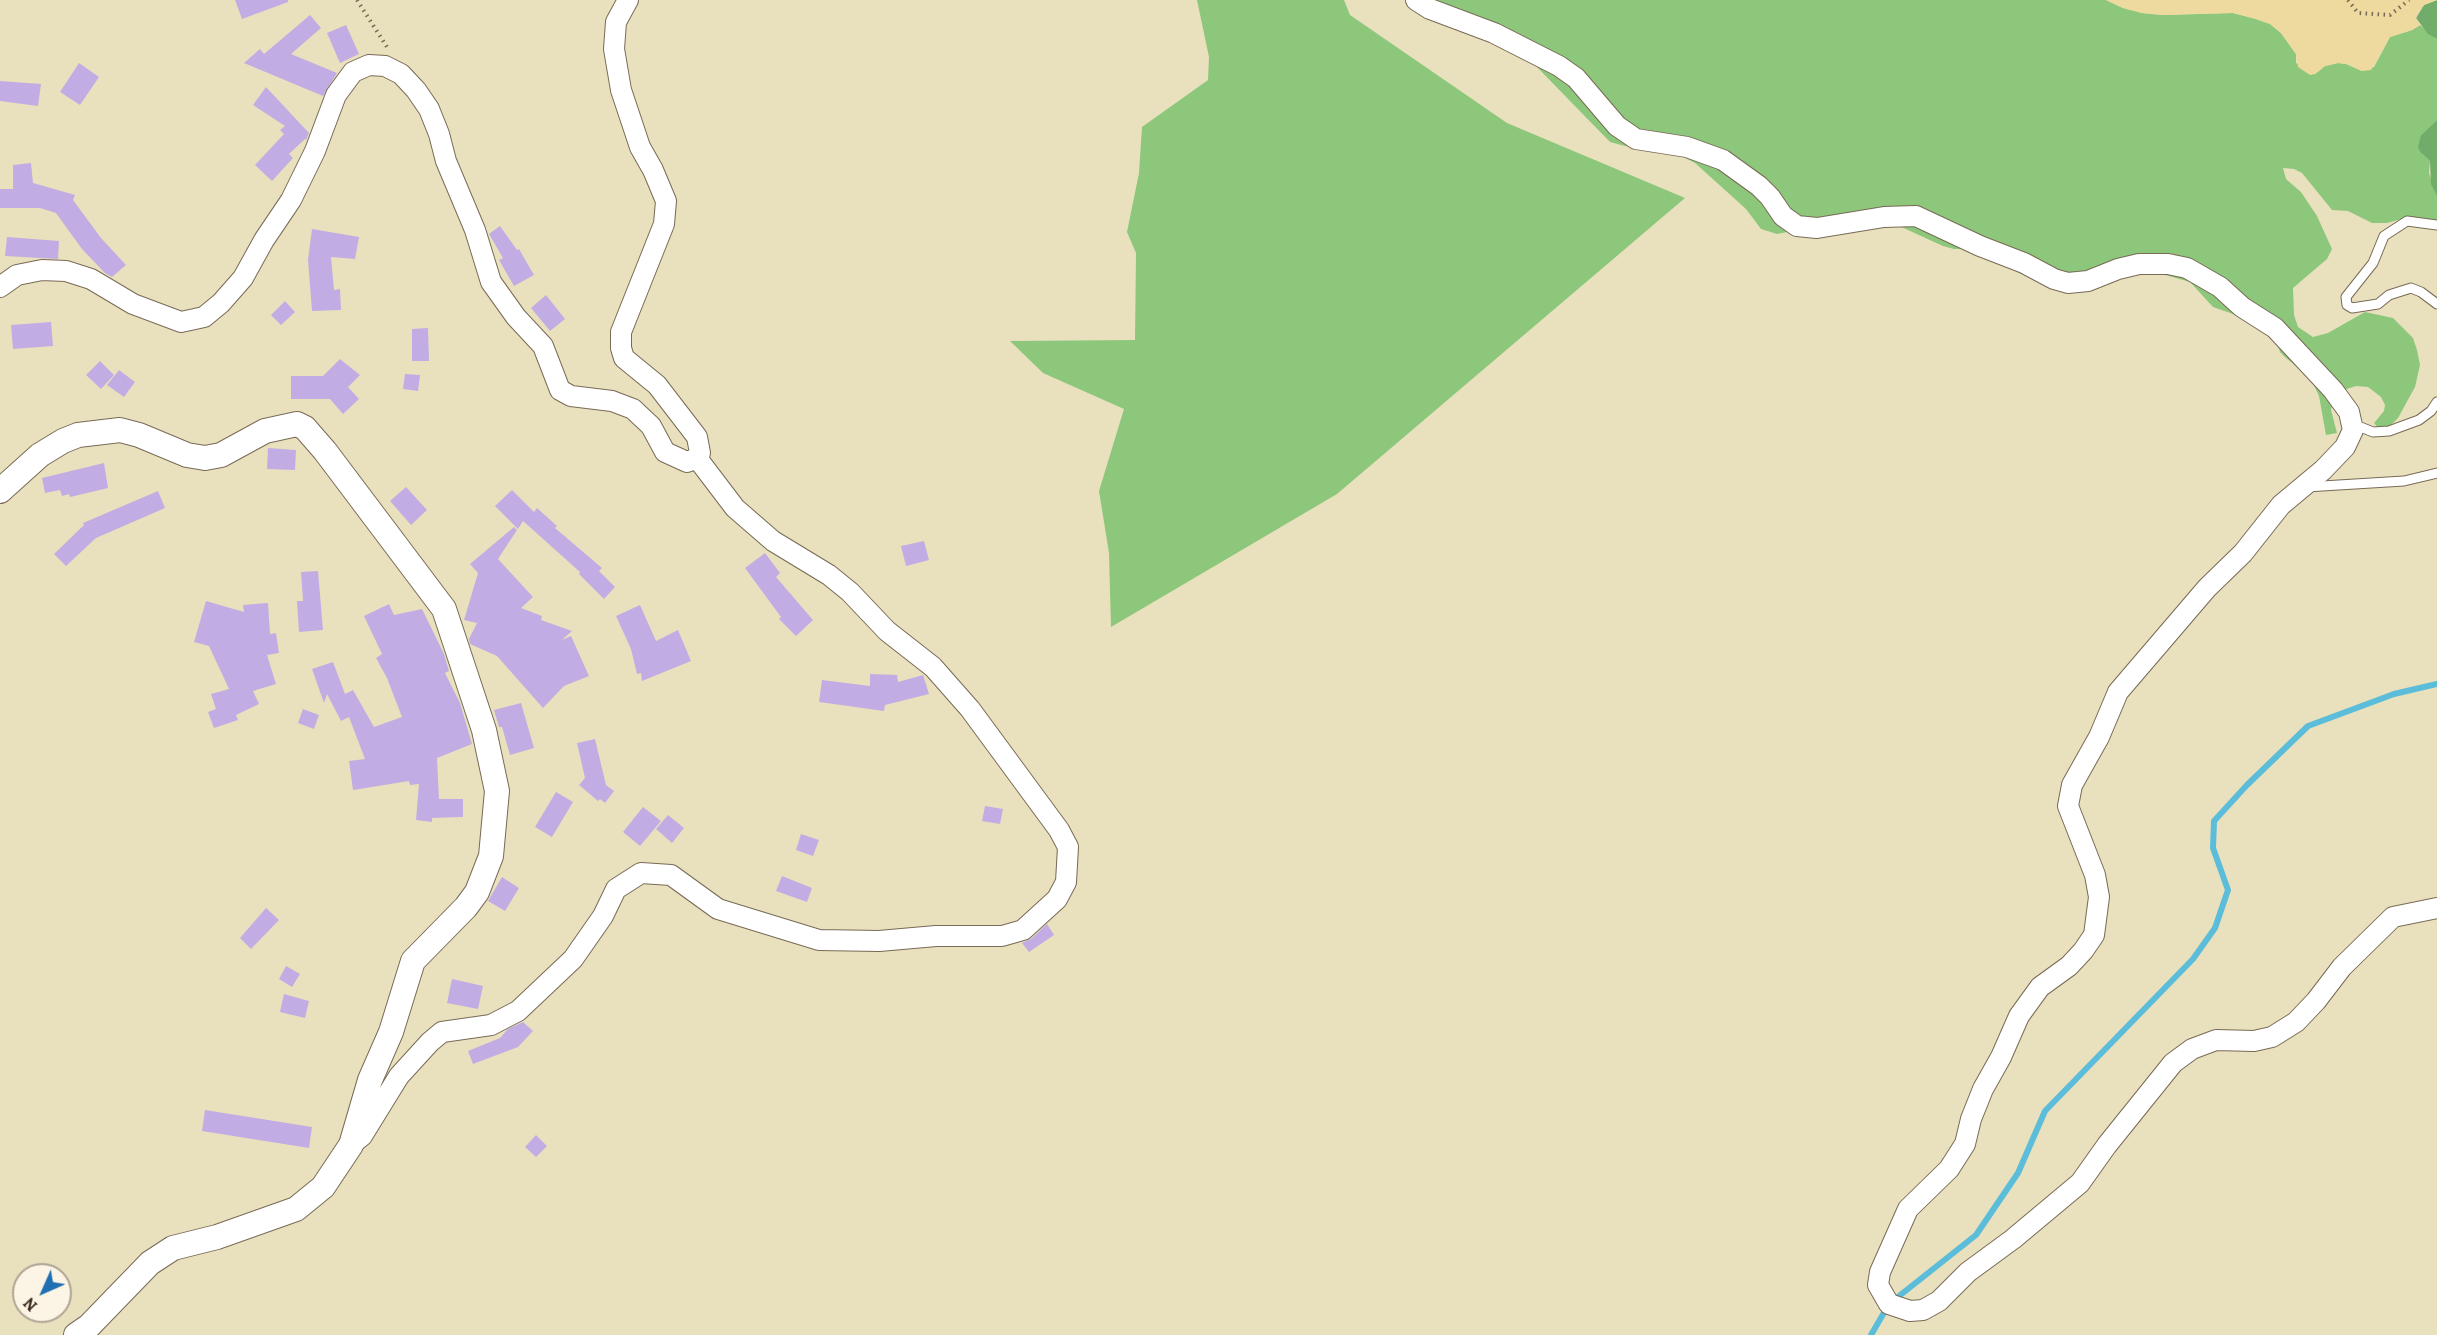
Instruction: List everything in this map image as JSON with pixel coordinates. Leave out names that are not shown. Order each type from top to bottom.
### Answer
[{"type":"street","points":[[0,287],[17,275],[42,270],[66,271],[91,279],[133,304],[181,322],[204,317],[221,303],[243,278],[264,240],[291,200],[315,151],[336,95],[353,72],[369,65],[385,66],[400,74],[416,90],[429,109],[446,161],[475,230],[491,282],[516,316],[543,346],[561,390],[571,396],[612,401],[633,409],[651,426],[665,452],[687,462],[697,458],[700,453],[697,437],[657,385],[624,358],[621,348],[621,332],[664,224],[666,201],[654,170],[640,147],[621,90],[614,49],[615,22],[627,0]]},
{"type":"street","points":[[1416,0],[1430,9],[1494,33],[1559,66],[1576,78],[1617,126],[1636,140],[1687,147],[1723,160],[1759,186],[1783,216],[1797,226],[1817,228],[1884,217],[1916,216],[1980,246],[2024,262],[2054,279],[2068,283],[2088,281],[2118,269],[2139,264],[2168,264],[2187,268],[2220,287],[2242,307],[2275,328],[2338,395],[2349,412],[2353,424],[2352,436],[2345,447],[2281,505],[2242,554],[2207,588],[2118,692],[2099,736],[2072,785],[2068,806],[2095,875],[2099,897],[2094,935],[2069,966],[2040,987],[2019,1016],[2001,1057],[1983,1089],[1971,1119],[1965,1144],[1949,1169],[1908,1209],[1880,1272],[1878,1285],[1888,1304],[1910,1311],[1923,1310],[1939,1301],[1968,1272],[2013,1239],[2080,1183],[2107,1145],[2173,1063],[2192,1049],[2216,1040],[2254,1041],[2272,1037],[2296,1022],[2316,1001],[2342,967],[2393,917],[2437,908]]},
{"type":"street","points":[[0,491],[40,455],[78,435],[120,430],[140,435],[187,455],[205,458],[221,455],[266,431],[297,424],[305,428],[325,451],[444,609],[484,730],[497,791],[491,856],[477,891],[466,907],[413,961],[391,1032],[370,1080],[351,1145]]},
{"type":"street","points":[[76,1335],[89,1326],[150,1263],[173,1248],[218,1237],[296,1209],[323,1187],[351,1145],[362,1136],[399,1076],[430,1042],[442,1032],[490,1025],[518,1011],[573,959],[603,916],[616,890],[640,873],[671,875],[718,909],[819,940],[879,941],[936,936],[1002,936],[1023,930],[1057,899],[1066,882],[1068,847],[1059,830],[970,709],[933,667],[886,631],[850,592],[829,575],[772,541],[735,508],[697,458]]},
{"type":"lane","points":[[2437,225],[2407,221],[2384,236],[2373,263],[2346,297],[2347,305],[2352,308],[2378,304],[2389,295],[2411,288],[2421,292],[2437,304]]},
{"type":"lane","points":[[2353,424],[2373,432],[2389,431],[2418,420],[2431,411],[2437,402]]},
{"type":"lane","points":[[2302,487],[2404,481],[2437,473]]},
{"type":"path","points":[[357,0],[394,57],[400,74]]},
{"type":"path","points":[[2348,0],[2358,13],[2390,15],[2409,0]]},
{"type":"green space","points":[[1197,0],[1344,0],[1350,15],[1507,123],[1685,198],[1337,494],[1111,627],[1109,553],[1099,491],[1124,409],[1043,373],[1010,341],[1135,340],[1136,253],[1127,232],[1139,173],[1142,127],[1208,80],[1209,57]]},
{"type":"green space","points":[[1417,0],[2106,0],[2142,13],[2162,15],[2233,13],[2256,19],[2270,24],[2281,33],[2296,54],[2296,63],[2315,74],[2325,66],[2338,63],[2362,71],[2374,67],[2390,37],[2420,25],[2437,39],[2437,120],[2421,135],[2421,153],[2430,161],[2429,173],[2437,196],[2437,221],[2405,218],[2387,223],[2372,223],[2348,211],[2332,210],[2302,173],[2294,169],[2283,168],[2286,179],[2301,192],[2317,216],[2332,249],[2327,259],[2293,288],[2294,315],[2298,327],[2313,337],[2328,333],[2365,312],[2393,318],[2413,338],[2417,350],[2420,365],[2415,387],[2398,418],[2389,427],[2379,429],[2374,423],[2384,411],[2385,405],[2381,397],[2368,387],[2356,386],[2341,391],[2334,399],[2331,410],[2337,433],[2326,435],[2319,396],[2310,377],[2280,352],[2276,340],[2250,320],[2213,307],[2190,282],[2123,263],[2058,282],[2038,281],[2017,272],[1982,249],[1954,249],[1943,246],[1886,220],[1838,222],[1777,234],[1761,229],[1746,209],[1695,163],[1669,150],[1625,146],[1610,142],[1534,64]]},
{"type":"green space","points":[[2437,0],[2437,39],[2428,34],[2416,18],[2424,5]]},
{"type":"green space","points":[[2437,120],[2437,196],[2431,184],[2430,161],[2418,147],[2421,135]]},
{"type":"sand","points":[[2106,0],[2437,0],[2424,5],[2419,11],[2416,18],[2420,25],[2390,37],[2371,70],[2362,71],[2347,64],[2338,63],[2325,66],[2310,75],[2298,67],[2296,54],[2281,33],[2270,24],[2233,13],[2162,15],[2142,13]]},
{"type":"building","points":[[235,0],[288,0],[288,2],[242,19]]},
{"type":"building","points":[[310,15],[321,28],[291,54],[337,73],[323,96],[244,63],[260,49],[264,54]]},
{"type":"building","points":[[346,25],[359,54],[340,63],[327,33]]},
{"type":"building","points":[[79,63],[99,77],[80,105],[60,92]]},
{"type":"building","points":[[0,81],[41,84],[38,106],[0,101]]},
{"type":"building","points":[[266,87],[309,133],[306,140],[289,154],[293,158],[272,181],[255,165],[284,134],[280,130],[285,126],[253,105]]},
{"type":"building","points":[[31,163],[33,183],[75,195],[73,200],[101,238],[126,265],[112,277],[105,273],[82,249],[56,213],[40,208],[0,208],[0,189],[13,189],[13,165]]},
{"type":"building","points":[[500,226],[517,250],[519,249],[534,275],[514,286],[499,260],[503,258],[489,234]]},
{"type":"building","points":[[312,229],[359,237],[355,259],[331,257],[334,290],[340,289],[341,310],[312,311],[308,260]]},
{"type":"building","points":[[7,237],[59,241],[58,259],[5,256]]},
{"type":"building","points":[[546,295],[565,319],[550,331],[531,308]]},
{"type":"building","points":[[285,301],[295,312],[281,325],[271,315]]},
{"type":"building","points":[[51,322],[53,346],[13,349],[11,325]]},
{"type":"building","points":[[428,328],[429,361],[412,361],[412,329]]},
{"type":"building","points":[[340,359],[360,375],[348,387],[359,399],[343,414],[330,399],[291,399],[291,376],[323,376]]},
{"type":"building","points":[[100,361],[114,375],[101,389],[86,375]]},
{"type":"building","points":[[119,370],[135,382],[124,397],[107,385]]},
{"type":"building","points":[[405,374],[420,375],[418,391],[403,389]]},
{"type":"building","points":[[268,448],[296,450],[295,470],[267,469]]},
{"type":"building","points":[[104,463],[108,488],[70,497],[69,494],[62,496],[60,490],[45,493],[42,478]]},
{"type":"building","points":[[406,487],[427,510],[411,525],[390,501]]},
{"type":"building","points":[[512,490],[534,512],[537,508],[557,526],[555,528],[602,568],[599,571],[615,587],[604,599],[579,574],[580,572],[523,521],[518,529],[495,506]]},
{"type":"building","points":[[158,491],[165,508],[96,538],[66,566],[54,554],[84,525],[83,523]]},
{"type":"building","points":[[514,527],[517,530],[498,559],[533,597],[521,608],[542,616],[541,620],[572,631],[562,640],[571,636],[589,676],[564,686],[543,708],[497,656],[470,644],[469,639],[477,623],[464,620],[478,573],[470,564]]},
{"type":"building","points":[[924,541],[929,560],[906,566],[901,546]]},
{"type":"building","points":[[765,553],[780,573],[776,577],[813,620],[796,636],[779,619],[781,617],[745,568]]},
{"type":"building","points":[[318,571],[323,630],[299,632],[297,601],[303,601],[301,572]]},
{"type":"building","points":[[206,601],[244,612],[243,605],[268,603],[270,634],[276,633],[279,653],[267,655],[276,684],[253,691],[259,704],[236,715],[238,720],[214,728],[208,712],[216,709],[211,694],[229,689],[209,646],[194,642]]},
{"type":"building","points":[[389,604],[394,615],[422,609],[444,654],[449,671],[445,673],[460,703],[472,744],[437,758],[439,799],[463,799],[463,817],[432,818],[432,822],[416,820],[419,784],[410,785],[409,781],[353,790],[349,761],[365,759],[349,717],[341,721],[327,694],[324,703],[312,669],[333,662],[345,694],[353,690],[374,727],[402,717],[387,678],[376,658],[382,654],[364,616]]},
{"type":"building","points":[[640,605],[656,641],[678,630],[691,661],[642,681],[641,673],[637,674],[631,649],[616,616]]},
{"type":"building","points":[[870,674],[897,675],[898,682],[923,675],[929,694],[885,705],[884,711],[819,702],[822,680],[870,686]]},
{"type":"building","points":[[521,703],[534,748],[510,755],[502,727],[499,727],[494,710]]},
{"type":"building","points":[[303,709],[319,715],[314,729],[298,723]]},
{"type":"building","points":[[595,739],[606,785],[614,791],[605,803],[600,799],[598,801],[579,785],[585,778],[577,743]]},
{"type":"building","points":[[556,792],[573,802],[552,837],[535,827]]},
{"type":"building","points":[[985,806],[1003,809],[1000,824],[982,821]]},
{"type":"building","points":[[643,807],[661,821],[640,846],[623,832]]},
{"type":"building","points":[[668,815],[684,828],[672,843],[656,829]]},
{"type":"building","points":[[801,834],[819,840],[813,856],[796,850]]},
{"type":"building","points":[[782,876],[812,888],[807,902],[776,891]]},
{"type":"building","points":[[502,877],[519,888],[505,911],[488,901]]},
{"type":"building","points":[[266,908],[279,920],[251,949],[240,938]]},
{"type":"building","points":[[1047,924],[1054,935],[1029,952],[1022,943],[1031,939]]},
{"type":"building","points":[[286,966],[300,974],[292,987],[279,979]]},
{"type":"building","points":[[452,979],[483,986],[478,1009],[447,1003]]},
{"type":"building","points":[[284,994],[309,1001],[305,1018],[280,1012]]},
{"type":"building","points":[[523,1022],[533,1031],[518,1047],[473,1064],[468,1051],[500,1038],[508,1029]]},
{"type":"building","points":[[205,1110],[312,1127],[309,1148],[202,1131]]},
{"type":"building","points":[[536,1135],[547,1146],[536,1157],[525,1147]]},
{"type":"waterway","points":[[1871,1335],[1889,1304],[1976,1235],[2018,1173],[2045,1111],[2193,959],[2215,928],[2228,890],[2213,848],[2214,821],[2247,785],[2308,726],[2394,694],[2437,684]]}]
